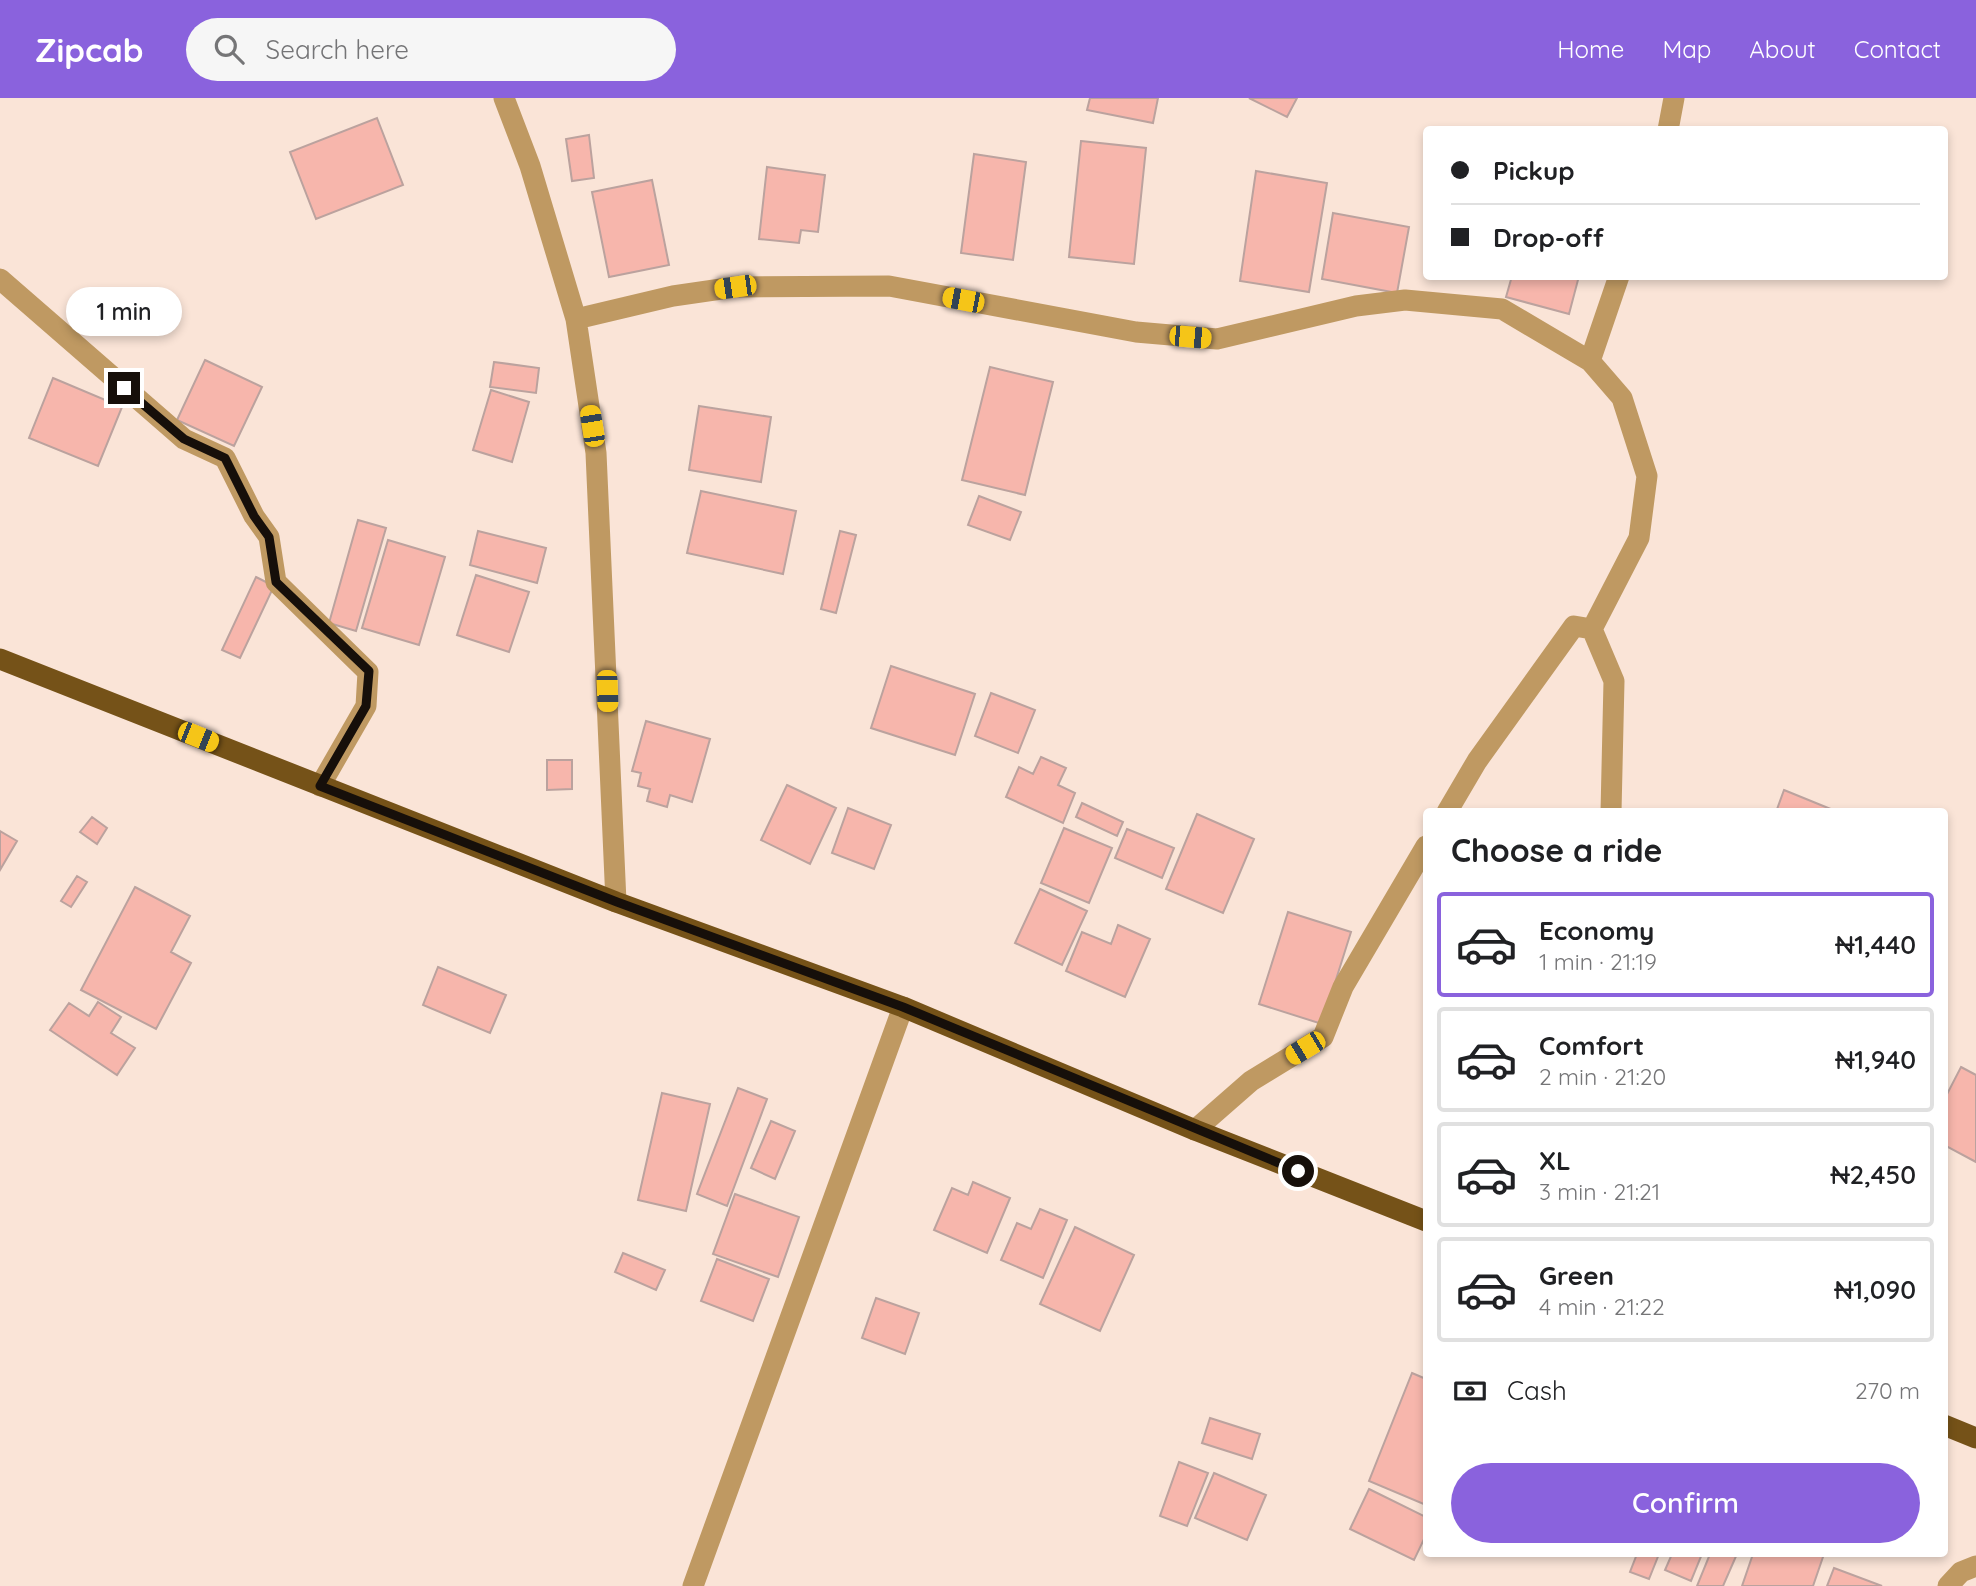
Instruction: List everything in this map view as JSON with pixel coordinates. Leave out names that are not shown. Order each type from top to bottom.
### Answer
[{"type":"highway","points":[[0,659],[617,902],[903,1007],[1195,1130],[1423,1220]]},
{"type":"highway","points":[[1948,1427],[1976,1438]]},
{"type":"street","points":[[504,98],[530,166],[576,319],[596,453],[617,902]]},
{"type":"street","points":[[1669,126],[1674,98]]},
{"type":"street","points":[[0,279],[184,439],[225,458],[254,516],[269,537],[276,582],[369,671],[366,706],[320,786]]},
{"type":"street","points":[[1590,361],[1618,280]]},
{"type":"street","points":[[576,319],[673,296],[735,287],[889,286],[1136,332],[1217,339],[1356,306],[1405,300],[1502,309],[1590,361],[1622,398],[1647,476],[1639,538],[1592,629]]},
{"type":"street","points":[[1449,808],[1477,761],[1574,626],[1592,629]]},
{"type":"street","points":[[1592,629],[1614,681],[1611,808]]},
{"type":"street","points":[[1195,1130],[1251,1081],[1323,1037],[1343,987],[1423,851]]},
{"type":"street","points":[[692,1586],[903,1007]]},
{"type":"street","points":[[1948,1586],[1961,1572],[1976,1566]]},
{"type":"building","points":[[1090,98],[1158,98],[1153,123],[1087,110]]},
{"type":"building","points":[[1249,98],[1297,98],[1287,117]]},
{"type":"building","points":[[377,118],[403,185],[316,219],[290,152]]},
{"type":"building","points":[[589,135],[594,178],[572,181],[566,139]]},
{"type":"building","points":[[1081,141],[1146,148],[1134,264],[1069,257]]},
{"type":"building","points":[[974,154],[1026,162],[1013,260],[961,253]]},
{"type":"building","points":[[767,167],[825,175],[818,232],[801,230],[799,243],[759,239]]},
{"type":"building","points":[[1256,171],[1327,183],[1309,292],[1240,281]]},
{"type":"building","points":[[652,180],[669,265],[609,277],[592,192]]},
{"type":"building","points":[[1333,213],[1409,227],[1397,293],[1322,279]]},
{"type":"building","points":[[1511,280],[1578,280],[1569,314],[1506,297]]},
{"type":"building","points":[[205,360],[262,387],[234,446],[177,420]]},
{"type":"building","points":[[494,362],[539,368],[536,393],[490,387]]},
{"type":"building","points":[[990,367],[1053,382],[1025,495],[962,480]]},
{"type":"building","points":[[53,378],[122,407],[98,466],[29,438]]},
{"type":"building","points":[[491,390],[529,402],[512,462],[473,450]]},
{"type":"building","points":[[699,406],[771,417],[761,482],[689,470]]},
{"type":"building","points":[[701,491],[796,511],[783,574],[687,553]]},
{"type":"building","points":[[979,496],[1021,512],[1010,540],[968,525]]},
{"type":"building","points":[[358,520],[386,528],[356,631],[329,623]]},
{"type":"building","points":[[478,531],[546,548],[537,583],[470,565]]},
{"type":"building","points":[[840,531],[856,535],[836,613],[821,609]]},
{"type":"building","points":[[388,540],[445,557],[419,645],[362,628]]},
{"type":"building","points":[[476,575],[529,592],[509,652],[457,635]]},
{"type":"building","points":[[256,577],[274,586],[240,658],[222,650]]},
{"type":"building","points":[[891,666],[975,694],[955,755],[871,728]]},
{"type":"building","points":[[991,693],[1035,710],[1018,753],[975,736]]},
{"type":"building","points":[[646,721],[710,739],[692,802],[670,795],[667,807],[647,801],[650,789],[638,786],[641,773],[632,771]]},
{"type":"building","points":[[1041,757],[1066,768],[1058,785],[1075,793],[1063,823],[1006,797],[1019,767],[1033,774]]},
{"type":"building","points":[[547,760],[572,760],[572,789],[547,790]]},
{"type":"building","points":[[787,785],[836,808],[810,864],[761,840]]},
{"type":"building","points":[[1784,790],[1828,808],[1777,808]]},
{"type":"building","points":[[1082,803],[1123,822],[1117,836],[1076,817]]},
{"type":"building","points":[[848,808],[891,825],[874,869],[832,853]]},
{"type":"building","points":[[1197,814],[1254,839],[1223,913],[1166,889]]},
{"type":"building","points":[[92,817],[107,828],[97,844],[80,832]]},
{"type":"building","points":[[1064,828],[1112,848],[1089,903],[1041,883]]},
{"type":"building","points":[[1127,829],[1174,848],[1162,878],[1115,858]]},
{"type":"building","points":[[0,831],[17,841],[0,870]]},
{"type":"building","points":[[77,876],[87,882],[71,907],[61,901]]},
{"type":"building","points":[[135,887],[190,916],[171,952],[191,963],[156,1029],[81,990]]},
{"type":"building","points":[[1040,889],[1087,911],[1062,965],[1015,943]]},
{"type":"building","points":[[1288,912],[1351,932],[1322,1024],[1259,1004]]},
{"type":"building","points":[[1118,925],[1150,939],[1125,997],[1066,971],[1082,932],[1111,944]]},
{"type":"building","points":[[438,967],[506,995],[490,1033],[423,1005]]},
{"type":"building","points":[[98,1002],[121,1017],[111,1033],[135,1048],[117,1075],[50,1030],[69,1003],[89,1016]]},
{"type":"building","points":[[1961,1067],[1976,1075],[1976,1162],[1948,1147],[1948,1092]]},
{"type":"building","points":[[738,1088],[767,1099],[727,1206],[697,1194]]},
{"type":"building","points":[[662,1093],[710,1104],[686,1211],[638,1200]]},
{"type":"building","points":[[771,1121],[795,1131],[775,1179],[751,1168]]},
{"type":"building","points":[[973,1182],[1010,1198],[987,1253],[934,1230],[952,1188],[968,1195]]},
{"type":"building","points":[[735,1194],[799,1217],[778,1277],[713,1254]]},
{"type":"building","points":[[1040,1209],[1067,1220],[1043,1278],[1001,1260],[1017,1223],[1031,1229]]},
{"type":"building","points":[[1075,1227],[1134,1255],[1100,1331],[1040,1304]]},
{"type":"building","points":[[623,1253],[665,1270],[656,1290],[615,1272]]},
{"type":"building","points":[[717,1259],[769,1279],[753,1321],[701,1301]]},
{"type":"building","points":[[876,1298],[919,1313],[905,1354],[862,1338]]},
{"type":"building","points":[[1412,1373],[1423,1378],[1423,1504],[1369,1481]]},
{"type":"building","points":[[1210,1418],[1260,1434],[1252,1459],[1202,1443]]},
{"type":"building","points":[[1179,1462],[1208,1473],[1187,1526],[1160,1516]]},
{"type":"building","points":[[1214,1473],[1266,1495],[1247,1540],[1195,1518]]},
{"type":"building","points":[[1369,1489],[1423,1516],[1423,1541],[1414,1560],[1350,1529]]},
{"type":"building","points":[[1636,1557],[1658,1557],[1649,1579],[1630,1572]]},
{"type":"building","points":[[1671,1557],[1701,1557],[1691,1581],[1665,1570]]},
{"type":"building","points":[[1709,1557],[1736,1557],[1723,1586],[1697,1586]]},
{"type":"building","points":[[1752,1557],[1823,1557],[1813,1586],[1742,1586]]},
{"type":"building","points":[[1834,1568],[1882,1586],[1827,1586]]},
{"type":"route","points":[[124,388],[184,439],[225,458],[254,516],[269,537],[276,582],[369,671],[366,706],[320,786],[617,902],[903,1007],[1298,1171]]}]
